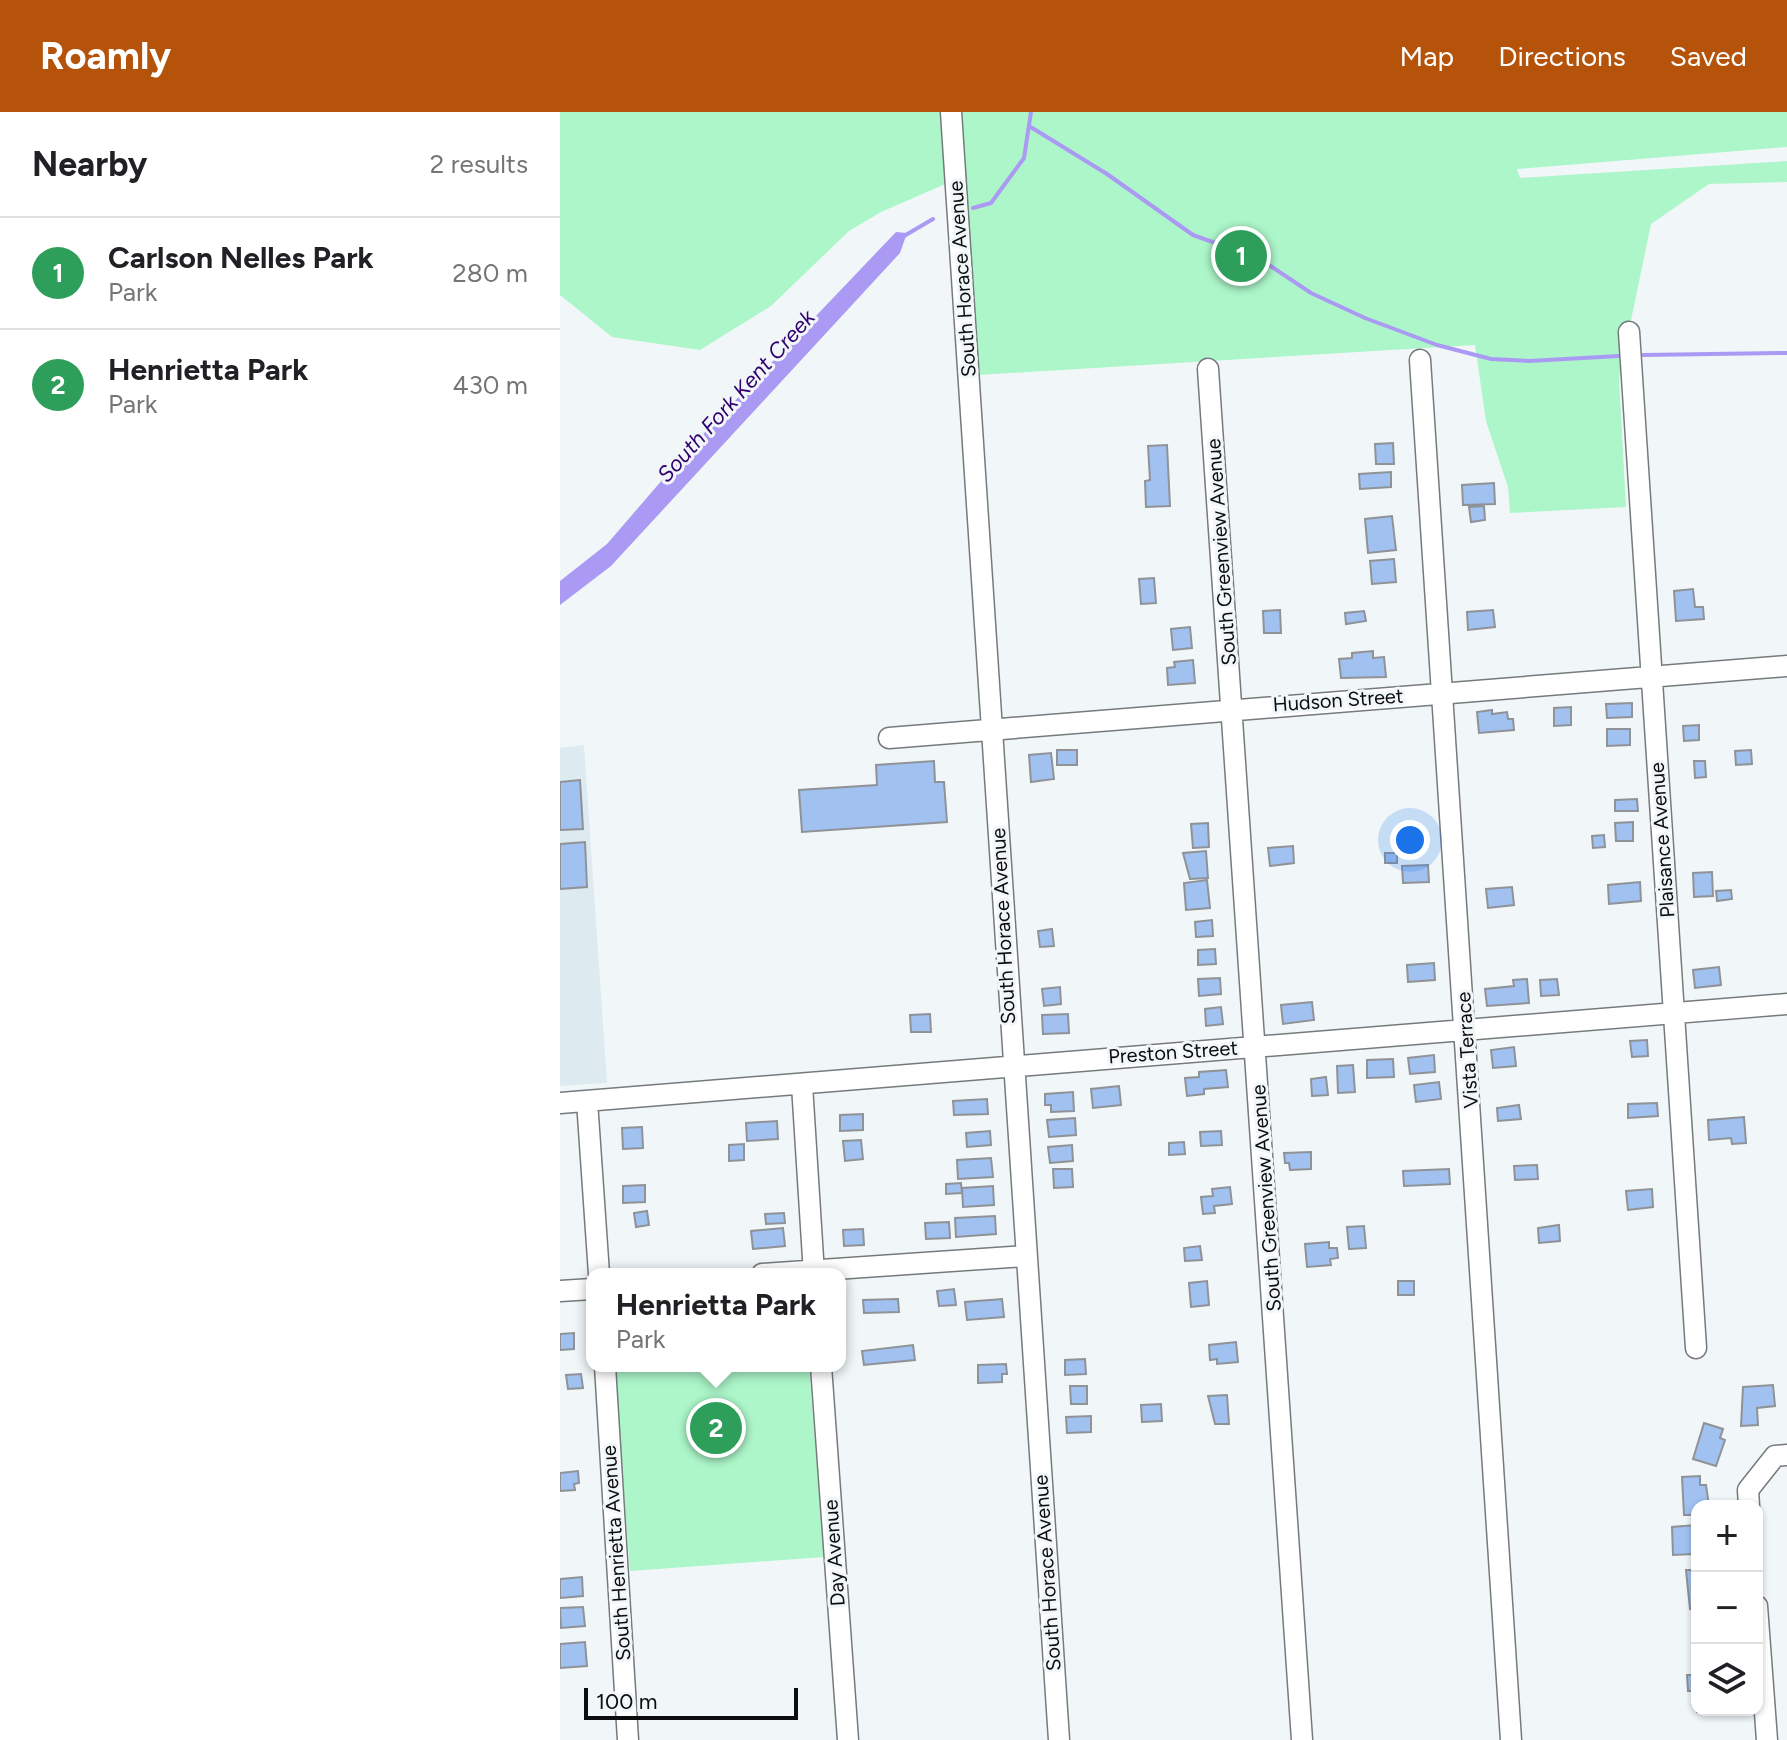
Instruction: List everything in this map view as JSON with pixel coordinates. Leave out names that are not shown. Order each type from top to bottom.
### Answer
[{"type":"street","name":"South Horace Avenue","points":[[951,112],[1024,1256],[1059,1740]]},
{"type":"street","name":"Plaisance Avenue","points":[[1629,332],[1696,1348]]},
{"type":"street","name":"Vista Terrace","points":[[1420,360],[1511,1740]]},
{"type":"street","name":"South Greenview Avenue","points":[[1208,369],[1302,1740]]},
{"type":"street","name":"Hudson Street","points":[[889,738],[992,727],[1787,666]]},
{"type":"street","name":"Preston Street","points":[[560,1103],[1787,1004]]},
{"type":"street","points":[[802,1085],[814,1268]]},
{"type":"street","points":[[587,1101],[599,1268]]},
{"type":"street","points":[[846,1270],[1024,1256]]},
{"type":"street","points":[[560,1291],[586,1289]]},
{"type":"street","name":"South Henrietta Avenue","points":[[605,1372],[628,1740]]},
{"type":"street","name":"Day Avenue","points":[[821,1372],[848,1740]]},
{"type":"street","points":[[1749,1500],[1748,1490],[1775,1456],[1787,1455]]},
{"type":"street","points":[[1761,1644],[1770,1740],[1787,1739]]},
{"type":"shaded area","points":[[896,232],[907,233],[900,253],[611,566],[560,605],[560,581],[607,544],[688,450]]},
{"type":"shaded area","points":[[584,745],[607,1083],[560,1086],[560,748]]},
{"type":"green space","points":[[560,112],[1787,112],[1787,147],[1517,169],[1520,178],[1787,161],[1787,182],[1709,184],[1651,224],[1619,378],[1626,507],[1510,513],[1508,487],[1486,421],[1475,345],[978,375],[966,175],[881,212],[849,231],[771,306],[700,350],[612,337],[560,295]]},
{"type":"green space","points":[[614,1372],[809,1372],[824,1557],[630,1571]]},
{"type":"building","points":[[1393,443],[1394,464],[1376,464],[1375,444]]},
{"type":"building","points":[[1167,445],[1170,506],[1146,507],[1145,481],[1150,480],[1148,446]]},
{"type":"building","points":[[1391,472],[1391,487],[1360,489],[1359,474]]},
{"type":"building","points":[[1494,483],[1495,504],[1463,505],[1462,485]]},
{"type":"building","points":[[1484,506],[1485,520],[1471,522],[1469,507]]},
{"type":"building","points":[[1392,516],[1396,550],[1368,553],[1365,519]]},
{"type":"building","points":[[1394,559],[1396,582],[1372,584],[1370,561]]},
{"type":"building","points":[[1154,578],[1156,603],[1141,604],[1139,579]]},
{"type":"building","points":[[1693,589],[1695,607],[1703,607],[1704,619],[1676,621],[1674,591]]},
{"type":"building","points":[[1280,610],[1281,633],[1264,633],[1263,611]]},
{"type":"building","points":[[1493,610],[1495,627],[1468,630],[1467,612]]},
{"type":"building","points":[[1364,611],[1366,621],[1346,624],[1345,613]]},
{"type":"building","points":[[1190,627],[1192,648],[1173,650],[1171,629]]},
{"type":"building","points":[[1373,651],[1373,658],[1384,657],[1386,677],[1341,678],[1339,659],[1352,658],[1352,653]]},
{"type":"building","points":[[1193,660],[1195,683],[1168,685],[1167,668],[1175,667],[1174,662]]},
{"type":"building","points":[[1632,703],[1632,717],[1607,718],[1606,704]]},
{"type":"building","points":[[1571,707],[1571,725],[1554,726],[1554,708]]},
{"type":"building","points":[[1492,710],[1492,714],[1507,712],[1508,719],[1513,719],[1514,730],[1479,733],[1477,712]]},
{"type":"building","points":[[1699,725],[1699,740],[1684,741],[1683,726]]},
{"type":"building","points":[[1607,729],[1630,729],[1630,745],[1607,746]]},
{"type":"building","points":[[1057,750],[1077,750],[1077,765],[1057,765]]},
{"type":"building","points":[[1751,750],[1752,764],[1736,765],[1735,751]]},
{"type":"building","points":[[1051,753],[1054,779],[1031,782],[1029,755]]},
{"type":"building","points":[[934,761],[935,782],[944,782],[947,822],[802,832],[799,790],[877,785],[876,765]]},
{"type":"building","points":[[1694,761],[1705,761],[1706,777],[1695,778]]},
{"type":"building","points":[[580,780],[583,829],[560,830],[560,782]]},
{"type":"building","points":[[1637,799],[1638,811],[1615,811],[1615,800]]},
{"type":"building","points":[[1633,822],[1633,841],[1616,841],[1615,823]]},
{"type":"building","points":[[1208,823],[1209,847],[1193,848],[1191,824]]},
{"type":"building","points":[[1604,835],[1605,847],[1593,848],[1592,836]]},
{"type":"building","points":[[585,842],[587,887],[560,889],[560,844]]},
{"type":"building","points":[[1293,846],[1294,863],[1270,866],[1268,848]]},
{"type":"building","points":[[1206,851],[1208,878],[1190,879],[1183,853]]},
{"type":"building","points":[[1385,853],[1397,853],[1397,863],[1385,863]]},
{"type":"building","points":[[1428,865],[1429,882],[1403,883],[1402,866]]},
{"type":"building","points":[[1712,872],[1713,896],[1694,897],[1693,873]]},
{"type":"building","points":[[1207,880],[1210,908],[1186,910],[1184,883]]},
{"type":"building","points":[[1640,882],[1641,901],[1609,904],[1608,885]]},
{"type":"building","points":[[1512,887],[1514,905],[1488,908],[1486,889]]},
{"type":"building","points":[[1731,890],[1732,899],[1717,901],[1716,891]]},
{"type":"building","points":[[1212,920],[1213,936],[1196,937],[1195,922]]},
{"type":"building","points":[[1052,929],[1054,946],[1040,947],[1038,931]]},
{"type":"building","points":[[1215,949],[1216,964],[1198,965],[1198,950]]},
{"type":"building","points":[[1434,963],[1435,980],[1408,982],[1407,965]]},
{"type":"building","points":[[1719,967],[1721,985],[1695,988],[1693,970]]},
{"type":"building","points":[[1220,978],[1221,994],[1199,996],[1198,979]]},
{"type":"building","points":[[1527,979],[1529,1003],[1487,1006],[1485,989],[1514,986],[1513,980]]},
{"type":"building","points":[[1557,979],[1559,995],[1541,996],[1540,980]]},
{"type":"building","points":[[1060,987],[1061,1004],[1044,1006],[1042,989]]},
{"type":"building","points":[[1312,1002],[1314,1020],[1283,1024],[1281,1005]]},
{"type":"building","points":[[1221,1007],[1223,1024],[1206,1026],[1205,1009]]},
{"type":"building","points":[[930,1014],[931,1032],[911,1032],[910,1015]]},
{"type":"building","points":[[1068,1014],[1069,1033],[1043,1034],[1042,1015]]},
{"type":"building","points":[[1647,1040],[1648,1056],[1632,1057],[1630,1041]]},
{"type":"building","points":[[1514,1047],[1516,1066],[1493,1068],[1491,1050]]},
{"type":"building","points":[[1434,1055],[1435,1072],[1410,1074],[1408,1058]]},
{"type":"building","points":[[1393,1059],[1394,1077],[1367,1078],[1367,1060]]},
{"type":"building","points":[[1353,1065],[1355,1092],[1338,1093],[1337,1066]]},
{"type":"building","points":[[1226,1070],[1228,1087],[1204,1089],[1204,1094],[1187,1096],[1185,1078],[1199,1077],[1199,1072]]},
{"type":"building","points":[[1326,1077],[1328,1095],[1312,1096],[1311,1079]]},
{"type":"building","points":[[1439,1082],[1441,1099],[1416,1102],[1414,1085]]},
{"type":"building","points":[[1119,1086],[1121,1105],[1093,1108],[1091,1089]]},
{"type":"building","points":[[1073,1092],[1074,1111],[1051,1112],[1051,1105],[1045,1105],[1045,1094]]},
{"type":"building","points":[[987,1099],[988,1114],[954,1115],[953,1101]]},
{"type":"building","points":[[1657,1103],[1658,1116],[1628,1118],[1628,1104]]},
{"type":"building","points":[[1519,1105],[1521,1119],[1498,1121],[1497,1108]]},
{"type":"building","points":[[863,1114],[863,1130],[840,1131],[840,1115]]},
{"type":"building","points":[[1744,1117],[1746,1143],[1732,1144],[1731,1138],[1709,1140],[1708,1120]]},
{"type":"building","points":[[1075,1118],[1076,1135],[1049,1137],[1047,1120]]},
{"type":"building","points":[[777,1121],[778,1139],[747,1141],[746,1123]]},
{"type":"building","points":[[642,1127],[643,1148],[623,1149],[622,1128]]},
{"type":"building","points":[[990,1131],[991,1145],[967,1147],[966,1133]]},
{"type":"building","points":[[1221,1131],[1222,1145],[1201,1146],[1200,1132]]},
{"type":"building","points":[[861,1140],[863,1159],[845,1161],[843,1141]]},
{"type":"building","points":[[1184,1142],[1185,1154],[1169,1155],[1169,1143]]},
{"type":"building","points":[[744,1144],[744,1160],[729,1161],[729,1145]]},
{"type":"building","points":[[1072,1145],[1073,1161],[1050,1163],[1048,1147]]},
{"type":"building","points":[[1311,1152],[1311,1169],[1290,1170],[1289,1163],[1285,1163],[1284,1153]]},
{"type":"building","points":[[991,1158],[993,1177],[958,1179],[957,1160]]},
{"type":"building","points":[[1537,1165],[1538,1179],[1515,1180],[1514,1166]]},
{"type":"building","points":[[1053,1169],[1072,1169],[1073,1187],[1054,1188]]},
{"type":"building","points":[[1449,1169],[1450,1184],[1404,1186],[1403,1171]]},
{"type":"building","points":[[961,1183],[962,1193],[946,1194],[946,1184]]},
{"type":"building","points":[[645,1185],[645,1202],[623,1203],[623,1186]]},
{"type":"building","points":[[993,1186],[994,1205],[963,1207],[962,1188]]},
{"type":"building","points":[[1230,1187],[1232,1204],[1214,1206],[1215,1213],[1203,1214],[1201,1197],[1213,1196],[1212,1189]]},
{"type":"building","points":[[1652,1189],[1653,1207],[1628,1210],[1626,1191]]},
{"type":"building","points":[[647,1211],[649,1225],[636,1227],[634,1213]]},
{"type":"building","points":[[784,1213],[785,1223],[766,1224],[765,1214]]},
{"type":"building","points":[[995,1216],[996,1234],[956,1237],[955,1218]]},
{"type":"building","points":[[949,1222],[950,1238],[926,1239],[925,1223]]},
{"type":"building","points":[[1559,1225],[1560,1241],[1539,1243],[1538,1228]]},
{"type":"building","points":[[1364,1226],[1366,1248],[1349,1249],[1347,1227]]},
{"type":"building","points":[[783,1228],[785,1246],[753,1249],[751,1231]]},
{"type":"building","points":[[863,1229],[864,1245],[844,1246],[843,1230]]},
{"type":"building","points":[[1329,1242],[1329,1248],[1337,1248],[1338,1258],[1330,1259],[1331,1265],[1307,1267],[1305,1244]]},
{"type":"building","points":[[1200,1246],[1202,1260],[1185,1261],[1184,1248]]},
{"type":"building","points":[[1207,1281],[1209,1305],[1191,1307],[1189,1283]]},
{"type":"building","points":[[1398,1281],[1414,1281],[1414,1295],[1398,1295]]},
{"type":"building","points":[[954,1289],[956,1305],[939,1306],[937,1291]]},
{"type":"building","points":[[898,1299],[899,1312],[864,1313],[863,1300]]},
{"type":"building","points":[[1002,1299],[1004,1317],[967,1320],[965,1302]]},
{"type":"building","points":[[574,1333],[574,1349],[560,1350],[560,1334]]},
{"type":"building","points":[[1236,1342],[1238,1362],[1217,1364],[1217,1359],[1210,1360],[1209,1345]]},
{"type":"building","points":[[913,1345],[915,1360],[864,1365],[862,1351]]},
{"type":"building","points":[[1085,1359],[1086,1374],[1065,1375],[1065,1360]]},
{"type":"building","points":[[1006,1364],[1007,1374],[1002,1374],[1002,1382],[978,1383],[978,1365]]},
{"type":"building","points":[[581,1374],[583,1388],[568,1389],[566,1375]]},
{"type":"building","points":[[1773,1385],[1775,1406],[1757,1408],[1758,1425],[1741,1426],[1743,1387]]},
{"type":"building","points":[[1070,1386],[1087,1386],[1087,1404],[1071,1404]]},
{"type":"building","points":[[1227,1395],[1229,1424],[1215,1424],[1208,1396]]},
{"type":"building","points":[[1161,1404],[1162,1421],[1142,1422],[1141,1405]]},
{"type":"building","points":[[1091,1416],[1091,1432],[1067,1433],[1066,1417]]},
{"type":"building","points":[[1704,1423],[1723,1429],[1720,1438],[1725,1440],[1716,1466],[1693,1459]]},
{"type":"building","points":[[578,1471],[579,1483],[574,1484],[575,1490],[560,1491],[560,1473]]},
{"type":"building","points":[[1700,1476],[1700,1485],[1706,1485],[1708,1500],[1691,1500],[1691,1515],[1684,1515],[1682,1477]]},
{"type":"building","points":[[1691,1525],[1691,1554],[1673,1555],[1672,1527]]},
{"type":"building","points":[[1686,1570],[1691,1570],[1690,1609]]},
{"type":"building","points":[[582,1577],[583,1596],[560,1598],[560,1579]]},
{"type":"building","points":[[583,1607],[585,1626],[561,1628],[560,1608]]},
{"type":"building","points":[[585,1642],[587,1666],[560,1668],[560,1644]]},
{"type":"building","points":[[1687,1675],[1691,1675],[1691,1691],[1688,1691]]},
{"type":"waterway","name":"South Fork Kent Creek","points":[[973,208],[991,203],[1024,158],[1031,112]]},
{"type":"waterway","points":[[1029,126],[1107,174],[1193,235],[1260,259],[1311,293],[1365,318],[1437,345],[1491,359],[1529,361],[1619,356]]},
{"type":"waterway","name":"South Fork Kent Creek","points":[[904,236],[933,219]]},
{"type":"waterway","points":[[1642,355],[1787,353]]},
{"type":"place","name":"Carlson Nelles Park","points":[[1241,256]]},
{"type":"place","name":"Henrietta Park","points":[[716,1428]]}]
